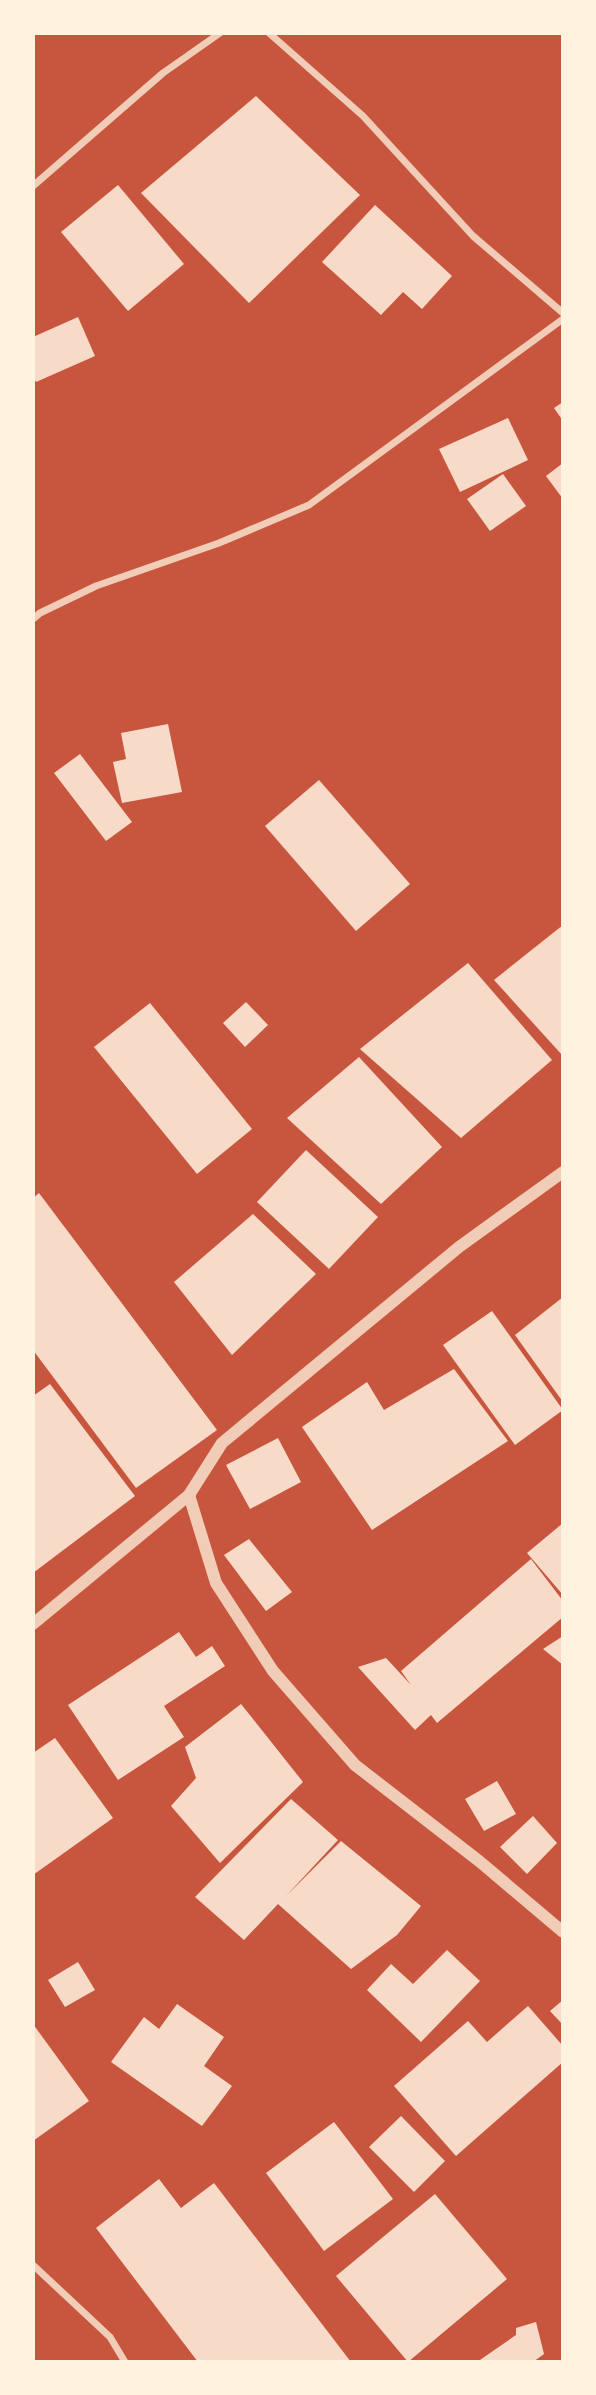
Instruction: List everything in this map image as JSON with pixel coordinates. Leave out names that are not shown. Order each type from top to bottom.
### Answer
[{"type":"street","points":[[33,186],[163,73],[220,33]]},
{"type":"street","points":[[269,33],[363,116],[473,236],[563,313]]},
{"type":"street","points":[[33,619],[96,586],[219,543],[309,505],[563,319]]},
{"type":"street","points":[[33,1624],[189,1495],[222,1443],[460,1247],[563,1172]]},
{"type":"street","points":[[189,1495],[216,1583],[273,1671],[355,1765],[479,1861],[563,1932]]},
{"type":"street","points":[[33,2265],[110,2337],[125,2362]]},
{"type":"building","points":[[256,96],[360,195],[249,303],[141,193]]},
{"type":"building","points":[[118,185],[184,264],[128,311],[61,232]]},
{"type":"building","points":[[375,205],[452,276],[422,309],[403,292],[381,315],[322,262]]},
{"type":"building","points":[[78,317],[95,356],[36,382],[33,376],[33,337]]},
{"type":"building","points":[[563,402],[563,421],[554,408]]},
{"type":"building","points":[[508,418],[528,460],[460,492],[439,449]]},
{"type":"building","points":[[563,463],[563,499],[546,476]]},
{"type":"building","points":[[503,474],[526,506],[490,531],[467,499]]},
{"type":"building","points":[[168,724],[182,792],[122,803],[113,762],[126,759],[121,733]]},
{"type":"building","points":[[80,754],[132,822],[106,841],[54,773]]},
{"type":"building","points":[[319,780],[410,884],[356,931],[265,826]]},
{"type":"building","points":[[563,925],[563,1056],[494,980]]},
{"type":"building","points":[[468,963],[552,1060],[461,1138],[360,1049]]},
{"type":"building","points":[[246,1002],[268,1025],[245,1047],[223,1023]]},
{"type":"building","points":[[150,1003],[252,1129],[197,1174],[94,1047]]},
{"type":"building","points":[[359,1057],[442,1147],[381,1204],[287,1118]]},
{"type":"building","points":[[306,1150],[378,1217],[329,1269],[257,1202]]},
{"type":"building","points":[[39,1193],[217,1430],[136,1488],[33,1350],[33,1198]]},
{"type":"building","points":[[253,1214],[316,1274],[232,1355],[174,1282]]},
{"type":"building","points":[[563,1297],[563,1402],[515,1335]]},
{"type":"building","points":[[492,1311],[563,1410],[515,1445],[443,1345]]},
{"type":"building","points":[[454,1369],[508,1441],[372,1530],[302,1427],[367,1382],[384,1410]]},
{"type":"building","points":[[50,1384],[135,1496],[33,1573],[33,1396]]},
{"type":"building","points":[[278,1438],[301,1482],[250,1509],[226,1465]]},
{"type":"building","points":[[563,1523],[563,1595],[527,1553]]},
{"type":"building","points":[[249,1539],[292,1592],[266,1611],[224,1555]]},
{"type":"building","points":[[531,1559],[563,1601],[563,1617],[437,1723],[431,1715],[415,1730],[358,1667],[386,1658],[411,1685],[401,1671]]},
{"type":"building","points":[[179,1632],[196,1657],[212,1646],[225,1666],[164,1706],[184,1737],[118,1780],[68,1705]]},
{"type":"building","points":[[563,1636],[563,1665],[543,1649]]},
{"type":"building","points":[[241,1704],[303,1782],[220,1863],[171,1806],[196,1778],[185,1747]]},
{"type":"building","points":[[55,1738],[113,1818],[33,1875],[33,1753]]},
{"type":"building","points":[[497,1781],[516,1814],[484,1831],[465,1799]]},
{"type":"building","points":[[291,1799],[338,1840],[286,1896],[341,1841],[421,1906],[397,1935],[351,1969],[278,1904],[244,1940],[195,1897]]},
{"type":"building","points":[[533,1816],[557,1843],[527,1874],[500,1847]]},
{"type":"building","points":[[447,1950],[480,1981],[421,2042],[367,1990],[391,1964],[413,1984]]},
{"type":"building","points":[[78,1962],[95,1990],[65,2007],[48,1980]]},
{"type":"building","points":[[563,2000],[563,2025],[550,2011]]},
{"type":"building","points":[[177,2004],[224,2037],[204,2066],[232,2086],[202,2126],[111,2062],[144,2017],[159,2029]]},
{"type":"building","points":[[528,2006],[563,2046],[563,2062],[456,2156],[394,2086],[468,2021],[487,2042]]},
{"type":"building","points":[[33,2024],[89,2101],[33,2141]]},
{"type":"building","points":[[401,2116],[445,2161],[414,2192],[369,2147]]},
{"type":"building","points":[[334,2122],[393,2199],[324,2251],[266,2173]]},
{"type":"building","points":[[159,2179],[181,2208],[214,2183],[351,2362],[198,2362],[96,2228]]},
{"type":"building","points":[[435,2194],[507,2279],[408,2362],[336,2276]]},
{"type":"building","points":[[536,2322],[544,2354],[533,2362],[477,2362],[516,2335],[516,2328]]}]
